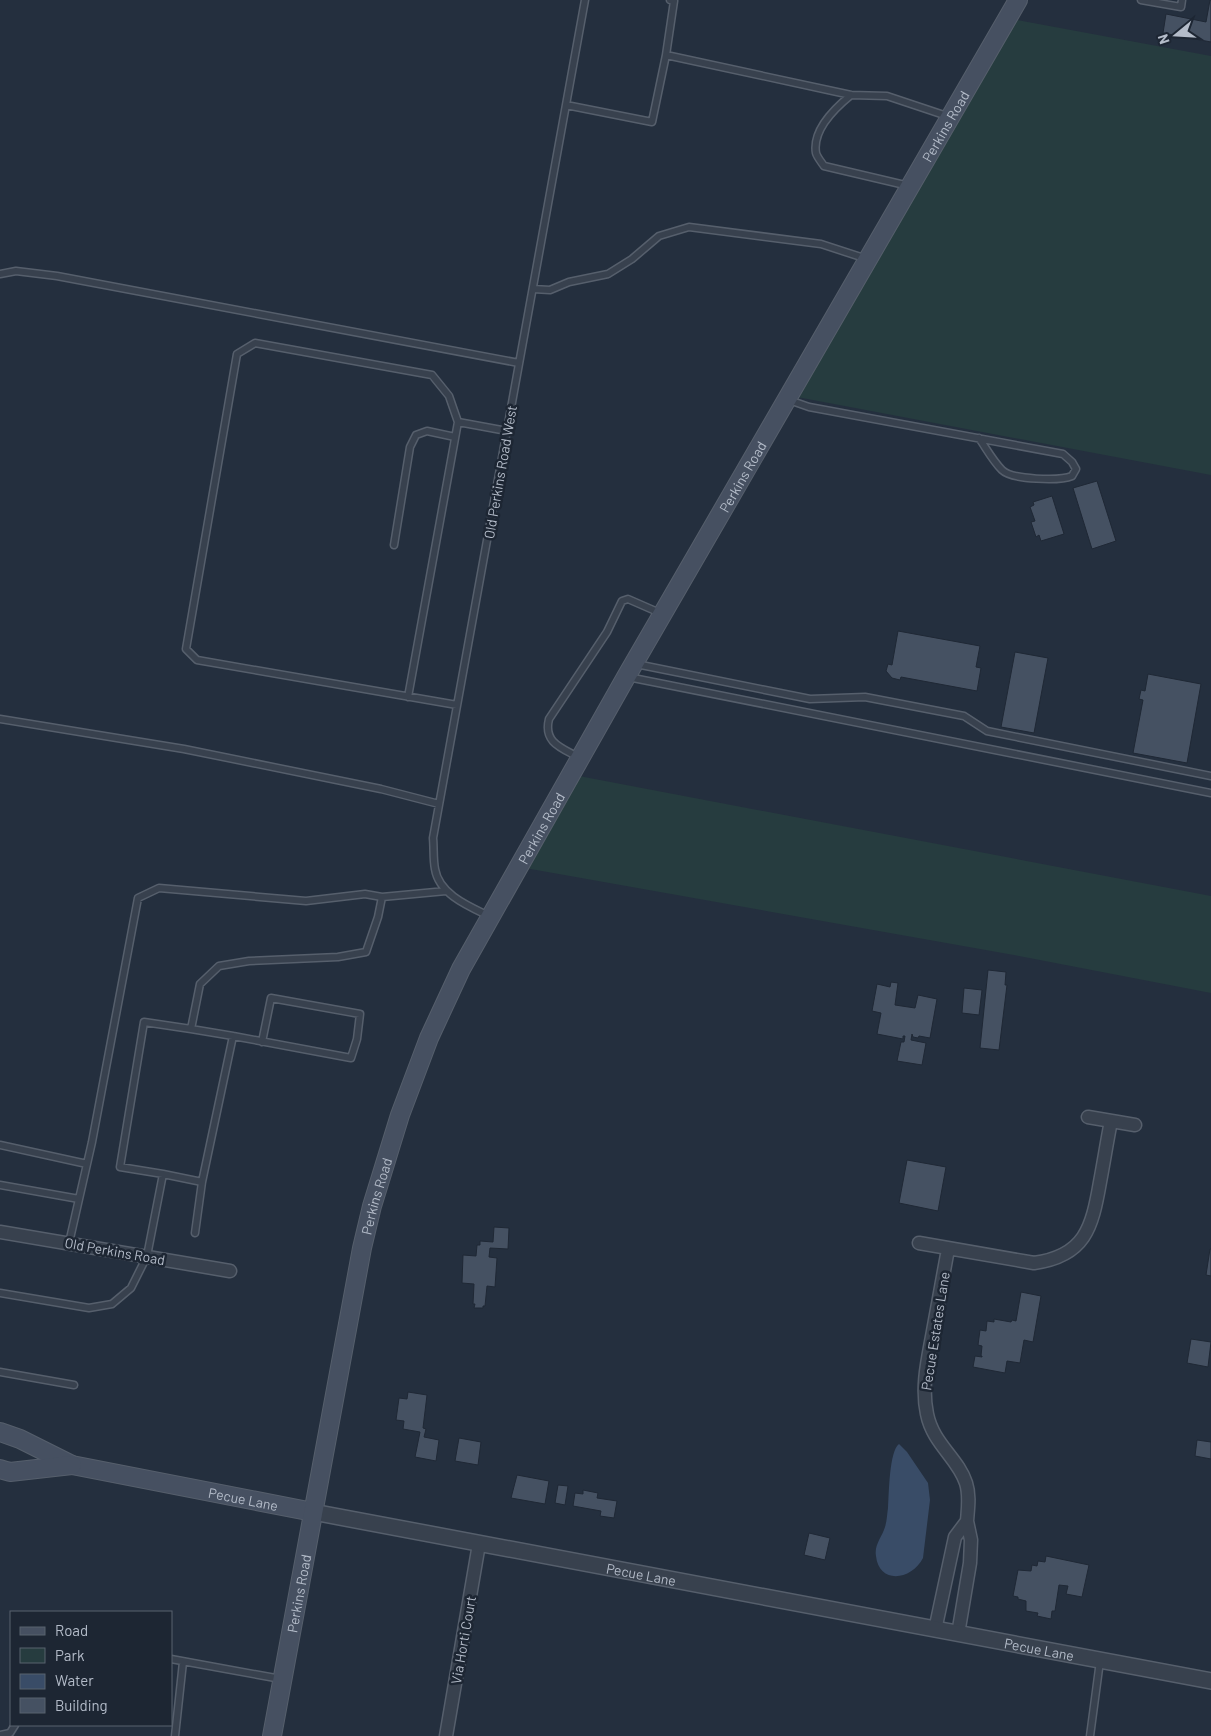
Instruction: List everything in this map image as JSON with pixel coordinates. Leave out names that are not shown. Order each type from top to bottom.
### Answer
[{"type":"main road","name":"Perkins Road","points":[[272,1736],[353,1290],[374,1199],[400,1114],[429,1038],[461,969],[490,916],[630,670],[664,615],[1018,0]]},
{"type":"main road","name":"Pecue Lane","points":[[0,1432],[20,1439],[72,1465],[313,1512]]},
{"type":"main road","name":"Pecue Lane","points":[[0,1469],[10,1472],[72,1465]]},
{"type":"street","points":[[1088,1117],[1135,1125]]},
{"type":"street","points":[[919,1243],[1034,1263],[1060,1257],[1080,1242],[1090,1226],[1095,1212],[1111,1121]]},
{"type":"street","name":"Old Perkins Road","points":[[0,1232],[230,1271]]},
{"type":"street","name":"Pecue Estates Lane","points":[[948,1249],[926,1371],[924,1397],[932,1431],[944,1451],[958,1468],[967,1485],[969,1503],[967,1520],[971,1540],[970,1563],[958,1634]]},
{"type":"street","name":"Pecue Lane","points":[[313,1512],[1211,1681]]},
{"type":"street","name":"Pecue Estates Lane","points":[[935,1630],[955,1537],[967,1520]]},
{"type":"street","name":"Via Horti Court","points":[[446,1736],[479,1544]]},
{"type":"lane","name":"Old Perkins Road West","points":[[490,916],[465,904],[446,891],[435,871],[433,838],[585,0]]},
{"type":"lane","points":[[566,105],[652,122],[666,55],[674,1],[670,0]]},
{"type":"lane","points":[[1141,0],[1181,7],[1182,0]]},
{"type":"lane","points":[[666,55],[851,95],[887,96],[950,117]]},
{"type":"lane","points":[[851,95],[836,107],[817,135],[816,154],[824,166],[910,186]]},
{"type":"lane","points":[[533,288],[550,290],[569,282],[608,274],[632,259],[659,236],[689,227],[821,244],[868,260]]},
{"type":"lane","points":[[0,274],[16,272],[57,276],[520,363]]},
{"type":"lane","points":[[408,697],[458,422],[449,396],[432,375],[255,343],[237,354],[186,649],[197,660],[408,697],[457,705]]},
{"type":"lane","points":[[788,399],[809,407],[979,438],[1063,454],[1072,462],[1076,469],[1072,476],[1065,479],[1012,475],[1004,472],[979,438]]},
{"type":"lane","points":[[458,422],[507,431]]},
{"type":"lane","points":[[394,545],[410,447],[416,435],[427,431],[454,437]]},
{"type":"lane","points":[[581,759],[552,742],[547,728],[549,719],[607,632],[622,600],[628,599],[664,615]]},
{"type":"lane","points":[[630,670],[810,699],[864,697],[964,716],[987,731],[1211,776]]},
{"type":"lane","points":[[630,670],[1211,793]]},
{"type":"lane","points":[[0,719],[184,749],[381,789],[439,804]]},
{"type":"lane","points":[[69,1243],[87,1164],[138,898],[159,888],[306,901],[365,894],[382,897],[446,891]]},
{"type":"lane","points":[[191,1030],[200,984],[219,966],[249,961],[338,957],[366,952],[378,917],[382,897]]},
{"type":"lane","points":[[202,1182],[120,1167],[144,1022],[352,1058],[357,1039],[360,1014],[271,998],[262,1042]]},
{"type":"lane","points":[[195,1233],[202,1182],[233,1036]]},
{"type":"lane","points":[[0,1145],[87,1164]]},
{"type":"lane","points":[[0,1293],[90,1308],[112,1304],[131,1288],[147,1256],[163,1174]]},
{"type":"lane","points":[[0,1185],[79,1199]]},
{"type":"lane","points":[[0,1372],[74,1385]]},
{"type":"lane","points":[[172,1659],[283,1680]]},
{"type":"lane","points":[[1090,1736],[1100,1661]]},
{"type":"lane","points":[[175,1736],[183,1662]]},
{"type":"lane","points":[[0,1735],[10,1733],[14,1726]]},
{"type":"green space","points":[[1017,20],[1211,56],[1211,475],[797,397]]},
{"type":"green space","points":[[579,776],[1211,896],[1211,993],[1019,956],[525,868]]},
{"type":"water","points":[[899,1444],[907,1452],[928,1483],[930,1500],[923,1558],[911,1571],[897,1576],[883,1572],[878,1565],[876,1552],[886,1525],[891,1464]]},
{"type":"building","points":[[1210,0],[1211,42],[1163,33],[1166,14],[1206,22]]},
{"type":"building","points":[[1097,481],[1116,541],[1092,549],[1073,488]]},
{"type":"building","points":[[1052,496],[1064,534],[1041,541],[1039,535],[1036,537],[1031,522],[1035,521],[1030,507],[1034,505],[1033,502]]},
{"type":"building","points":[[898,631],[980,646],[976,667],[981,668],[977,691],[901,677],[900,680],[892,678],[886,671],[888,664],[892,665]]},
{"type":"building","points":[[1015,652],[1048,658],[1034,733],[1001,727]]},
{"type":"building","points":[[1148,674],[1201,684],[1187,763],[1133,753],[1143,700],[1139,699],[1141,690],[1145,691]]},
{"type":"building","points":[[988,970],[1006,972],[1005,985],[1007,985],[999,1050],[980,1048]]},
{"type":"building","points":[[891,982],[898,983],[895,1005],[915,1008],[918,995],[937,999],[930,1038],[913,1037],[912,1034],[911,1040],[926,1043],[922,1065],[897,1061],[901,1042],[904,1042],[905,1036],[903,1036],[903,1039],[877,1034],[881,1013],[872,1011],[877,984],[890,987]]},
{"type":"building","points":[[964,988],[982,990],[979,1015],[962,1013]]},
{"type":"building","points":[[907,1160],[946,1167],[938,1211],[899,1203]]},
{"type":"building","points":[[494,1227],[509,1228],[508,1249],[490,1248],[489,1257],[497,1258],[495,1287],[487,1286],[485,1306],[483,1308],[474,1308],[474,1284],[462,1283],[463,1255],[476,1256],[477,1245],[480,1245],[480,1241],[493,1242]]},
{"type":"building","points":[[1211,1249],[1211,1276],[1206,1275]]},
{"type":"building","points":[[1021,1292],[1041,1296],[1033,1342],[1024,1340],[1020,1363],[1007,1361],[1005,1373],[973,1367],[975,1356],[982,1357],[982,1346],[978,1345],[980,1330],[986,1331],[987,1321],[994,1322],[994,1319],[1016,1321]]},
{"type":"building","points":[[1191,1339],[1211,1342],[1208,1367],[1187,1363]]},
{"type":"building","points":[[408,1392],[427,1395],[423,1428],[426,1429],[424,1437],[439,1440],[436,1461],[415,1457],[420,1432],[403,1429],[404,1421],[396,1420],[399,1398],[407,1399]]},
{"type":"building","points":[[459,1438],[481,1442],[478,1465],[455,1461]]},
{"type":"building","points":[[1197,1440],[1211,1442],[1211,1459],[1195,1456]]},
{"type":"building","points":[[517,1475],[549,1481],[545,1504],[511,1498]]},
{"type":"building","points":[[558,1485],[568,1486],[565,1505],[555,1503]]},
{"type":"building","points":[[583,1490],[598,1493],[597,1498],[617,1501],[614,1518],[600,1516],[601,1511],[573,1506],[575,1493],[583,1494]]},
{"type":"building","points":[[809,1533],[830,1538],[825,1560],[804,1555]]},
{"type":"building","points":[[1046,1556],[1089,1565],[1082,1597],[1066,1594],[1068,1586],[1059,1585],[1055,1611],[1052,1611],[1051,1619],[1037,1616],[1038,1613],[1026,1611],[1026,1601],[1013,1596],[1018,1570],[1031,1571],[1032,1565],[1037,1566],[1038,1561],[1045,1562]]}]
